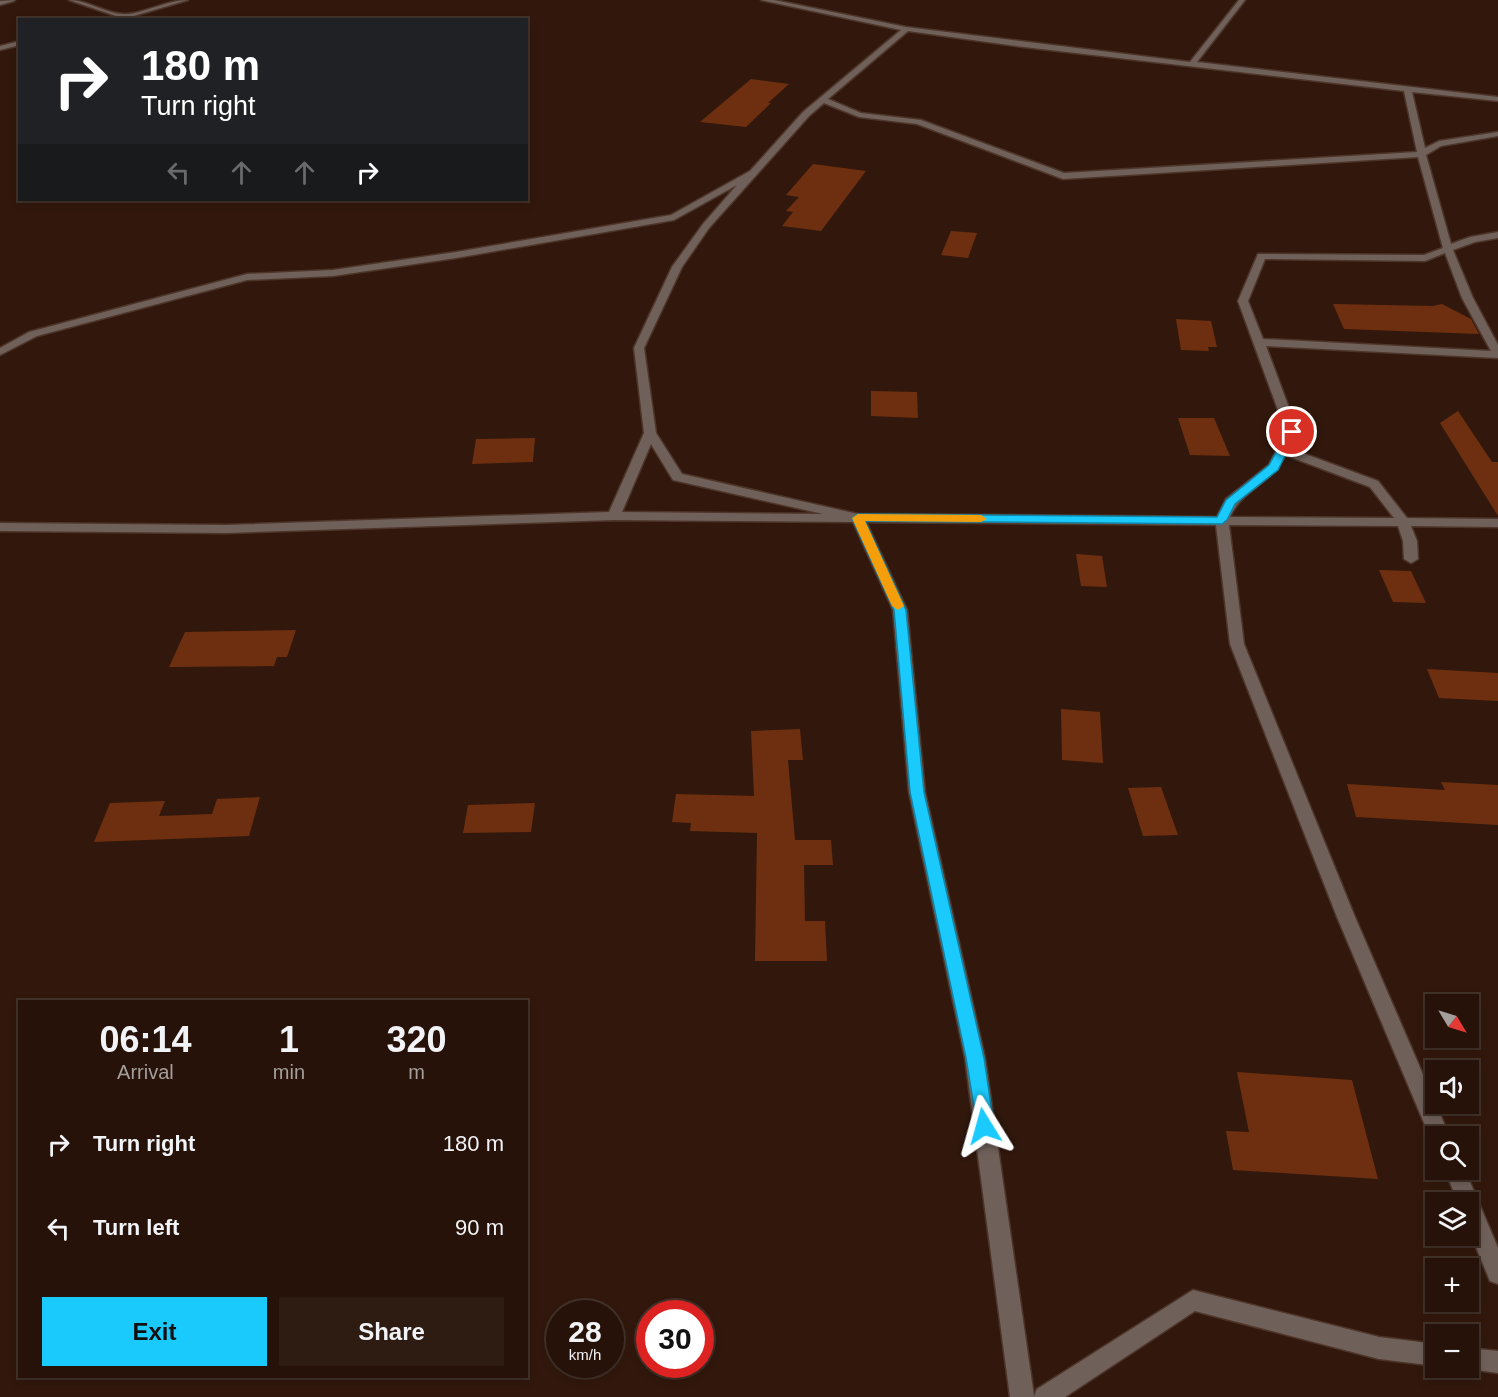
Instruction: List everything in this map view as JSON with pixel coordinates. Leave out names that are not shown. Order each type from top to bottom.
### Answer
[{"type":"street","points":[[0,3],[12,0]]},
{"type":"street","points":[[72,0],[122,16]]},
{"type":"street","points":[[116,18],[185,0]]},
{"type":"street","points":[[764,0],[906,29],[1498,99]]},
{"type":"street","points":[[1191,64],[1242,0]]},
{"type":"street","points":[[858,518],[677,477],[650,433],[639,348],[676,267],[706,226],[806,114],[906,29]]},
{"type":"street","points":[[0,48],[18,44]]},
{"type":"street","points":[[1258,342],[1498,355],[1464,290],[1448,251],[1421,154],[1408,90]]},
{"type":"street","points":[[823,100],[859,115],[918,122],[1063,176],[1421,154],[1439,144],[1498,134]]},
{"type":"street","points":[[0,352],[33,334],[247,277],[333,273],[456,255],[674,217],[755,172]]},
{"type":"street","points":[[1435,1126],[1346,917],[1237,644],[1222,520],[1230,502],[1274,467],[1292,432],[1243,301],[1261,256],[1425,258],[1448,251],[1473,239],[1498,235]]},
{"type":"street","points":[[614,516],[650,433]]},
{"type":"street","points":[[1282,450],[1374,484],[1403,522],[1410,541],[1411,559]]},
{"type":"street","points":[[0,527],[226,529],[614,516],[1498,523]]},
{"type":"street","points":[[858,518],[900,610],[917,792],[975,1058],[1022,1397]]},
{"type":"street","points":[[1459,1180],[1498,1274]]},
{"type":"street","points":[[1045,1397],[1193,1300],[1378,1348],[1425,1354]]},
{"type":"street","points":[[1479,1360],[1498,1362]]},
{"type":"building","points":[[751,79],[789,84],[746,127],[700,122]]},
{"type":"building","points":[[813,164],[866,171],[821,231],[782,226],[793,212],[786,211],[799,197],[786,195]]},
{"type":"building","points":[[951,231],[977,233],[968,258],[941,255]]},
{"type":"building","points":[[1333,304],[1433,306],[1442,304],[1471,319],[1479,334],[1344,329]]},
{"type":"building","points":[[1176,319],[1211,321],[1217,347],[1208,347],[1209,351],[1181,350]]},
{"type":"building","points":[[871,391],[917,392],[918,418],[871,416]]},
{"type":"building","points":[[1458,411],[1492,462],[1498,462],[1498,516],[1440,423]]},
{"type":"building","points":[[1178,418],[1214,418],[1230,456],[1190,455]]},
{"type":"building","points":[[535,438],[533,462],[472,464],[476,439]]},
{"type":"building","points":[[1076,554],[1102,556],[1107,587],[1081,586]]},
{"type":"building","points":[[1379,570],[1411,571],[1426,603],[1393,602]]},
{"type":"building","points":[[296,630],[287,657],[277,657],[274,666],[169,667],[185,632]]},
{"type":"building","points":[[1427,669],[1498,673],[1498,701],[1439,698]]},
{"type":"building","points":[[1061,709],[1100,712],[1103,763],[1062,760]]},
{"type":"building","points":[[800,729],[803,760],[788,760],[795,840],[831,840],[833,865],[804,865],[805,921],[825,921],[827,961],[755,961],[757,833],[690,831],[691,823],[672,822],[676,794],[754,796],[751,731]]},
{"type":"building","points":[[1441,782],[1498,785],[1498,825],[1356,817],[1347,784],[1445,790]]},
{"type":"building","points":[[1161,787],[1178,835],[1143,836],[1128,788]]},
{"type":"building","points":[[260,797],[249,836],[94,842],[110,803],[165,801],[159,816],[212,814],[217,799]]},
{"type":"building","points":[[535,803],[531,832],[463,833],[468,805]]},
{"type":"building","points":[[1237,1072],[1352,1080],[1378,1179],[1233,1170],[1226,1131],[1249,1132]]},
{"type":"slow traffic","points":[[898,606],[858,518],[981,519]]},
{"type":"route","points":[[984,1126],[975,1058],[917,792],[900,610],[858,518],[1222,520],[1230,502],[1274,467],[1292,432]]}]
